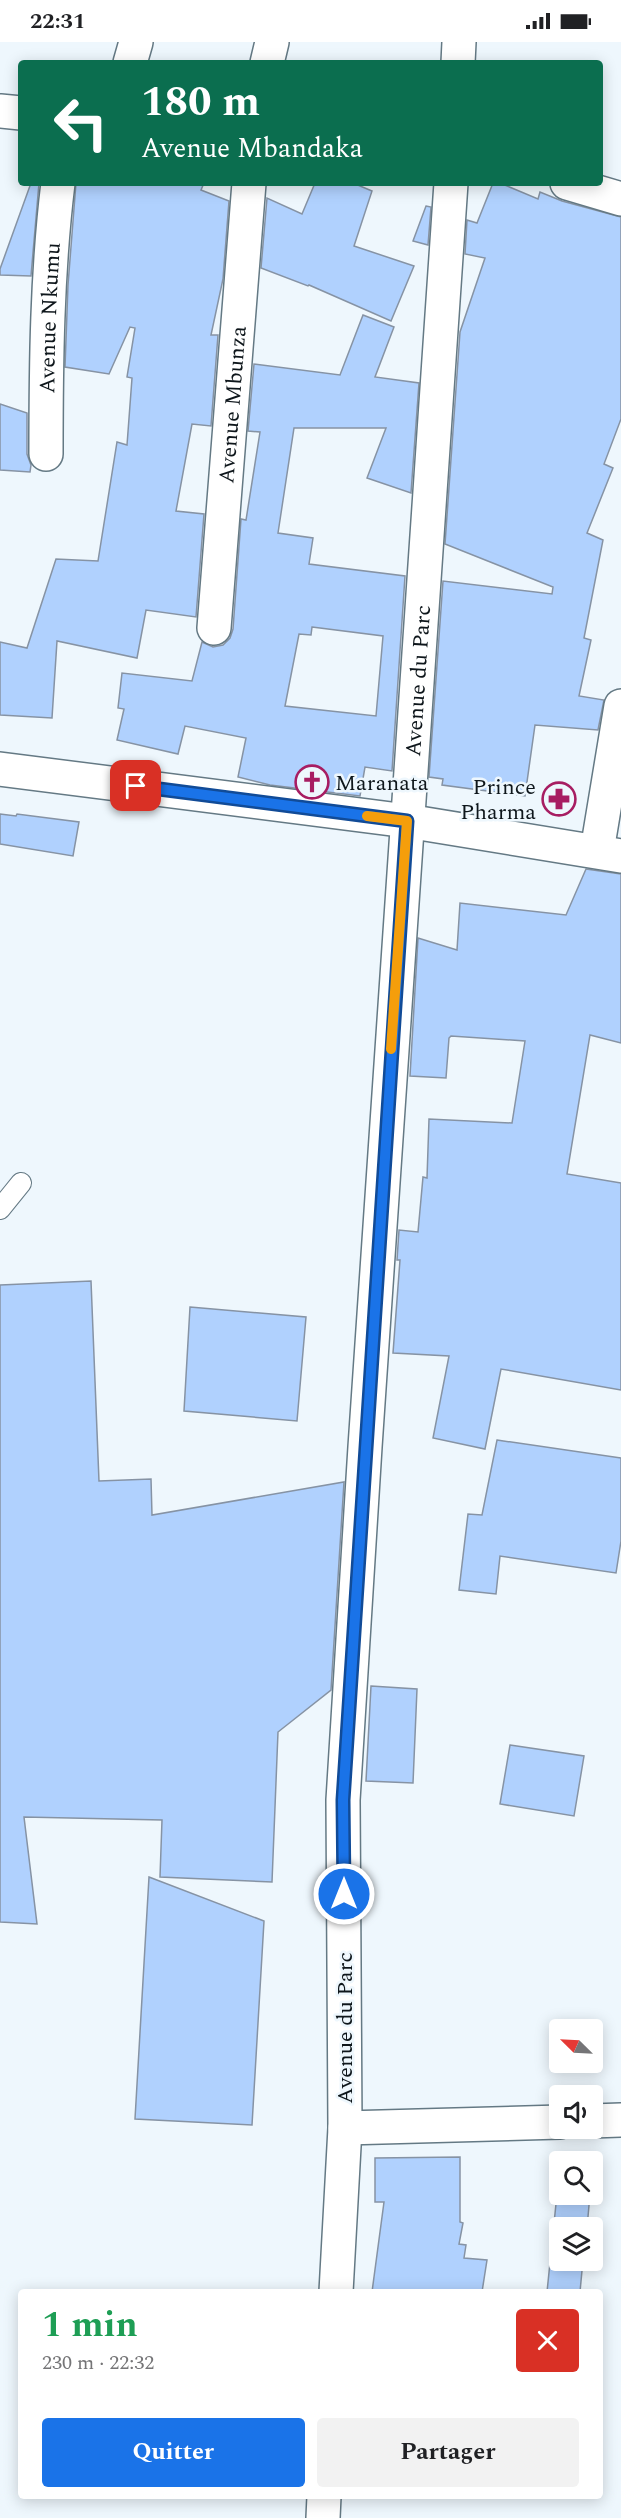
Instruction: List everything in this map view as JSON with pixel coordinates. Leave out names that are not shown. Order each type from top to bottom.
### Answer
[{"type":"street","points":[[131,60],[136,42]]},
{"type":"street","points":[[268,60],[272,42]]},
{"type":"street","points":[[458,60],[459,42]]},
{"type":"street","points":[[0,111],[18,113]]},
{"type":"street","name":"Avenue Nkumu","points":[[46,454],[51,237],[58,186]]},
{"type":"street","name":"Avenue Mbunza","points":[[214,628],[249,186]]},
{"type":"street","name":"Avenue du Parc","points":[[336,2289],[345,2128],[343,1800],[451,186]]},
{"type":"street","points":[[577,186],[621,199]]},
{"type":"street","points":[[0,769],[407,821],[609,854],[621,706]]},
{"type":"street","points":[[603,2121],[621,2120]]},
{"type":"street","points":[[345,2128],[549,2122]]},
{"type":"street","points":[[323,2518],[324,2499]]},
{"type":"lane","points":[[0,1209],[21,1183]]},
{"type":"building","points":[[30,186],[39,186],[31,276],[0,275],[0,269]]},
{"type":"building","points":[[76,186],[203,186],[201,190],[229,201],[223,279],[211,335],[218,335],[211,426],[192,424],[176,511],[204,514],[196,617],[146,610],[137,658],[57,641],[52,718],[0,715],[0,642],[27,648],[56,559],[98,561],[117,442],[127,445],[132,378],[127,377],[135,328],[130,327],[109,374],[65,367],[68,285]]},
{"type":"building","points":[[314,186],[360,186],[372,191],[354,246],[414,266],[391,321],[309,285],[261,268],[267,198],[302,214]]},
{"type":"building","points":[[492,186],[507,186],[538,199],[540,192],[562,201],[621,217],[621,419],[604,464],[613,468],[587,533],[603,540],[584,638],[591,640],[579,696],[604,700],[598,730],[535,725],[525,796],[442,785],[443,779],[429,777],[443,581],[552,594],[553,587],[445,544],[460,332],[485,258],[465,254],[467,220],[477,223]]},
{"type":"building","points":[[426,206],[431,207],[428,245],[413,241]]},
{"type":"building","points":[[363,315],[394,327],[375,377],[419,383],[411,493],[367,478],[386,428],[294,428],[278,533],[313,538],[309,564],[405,576],[392,771],[365,767],[360,796],[270,785],[238,777],[246,738],[185,726],[178,754],[117,740],[124,709],[118,708],[122,673],[192,681],[202,642],[213,647],[223,645],[230,638],[233,629],[241,519],[246,520],[260,432],[248,431],[254,364],[340,375]],"holes":[[[312,627],[383,636],[376,716],[285,706],[299,634],[311,635]]]},
{"type":"building","points":[[0,404],[27,413],[27,454],[31,465],[30,472],[0,470]]},
{"type":"building","points":[[0,814],[79,822],[73,856],[0,844]]},
{"type":"building","points":[[586,869],[621,874],[621,1043],[590,1035],[567,1174],[621,1183],[621,1390],[501,1369],[485,1449],[433,1438],[449,1356],[393,1353],[400,1260],[397,1260],[399,1230],[418,1232],[423,1177],[427,1178],[429,1119],[512,1123],[525,1041],[451,1036],[446,1078],[410,1076],[418,938],[457,950],[460,903],[566,915]]},
{"type":"building","points":[[91,1281],[99,1481],[151,1479],[152,1515],[344,1482],[331,1690],[278,1732],[272,1882],[160,1877],[162,1820],[24,1817],[37,1924],[0,1922],[0,1285]]},
{"type":"building","points":[[190,1307],[306,1317],[297,1421],[184,1411]]},
{"type":"building","points":[[497,1440],[621,1458],[621,1541],[616,1573],[500,1556],[496,1594],[459,1590],[468,1514],[482,1515]]},
{"type":"building","points":[[371,1686],[417,1689],[413,1783],[366,1781]]},
{"type":"building","points":[[510,1745],[584,1756],[574,1816],[500,1804]]},
{"type":"building","points":[[149,1877],[264,1921],[252,2125],[135,2119]]},
{"type":"building","points":[[460,2157],[460,2222],[463,2223],[459,2244],[466,2245],[464,2258],[487,2260],[482,2289],[372,2289],[384,2202],[375,2202],[375,2158]]},
{"type":"building","points":[[556,2205],[589,2205],[588,2217],[555,2217]]},
{"type":"building","points":[[549,2271],[582,2271],[580,2289],[547,2289]]},
{"type":"slow traffic","points":[[367,816],[407,821],[391,1049]]},
{"type":"place","name":"Maranata","points":[[312,782]]},
{"type":"place","name":"Prince Pharma","points":[[559,799]]},
{"type":"route","points":[[136,786],[407,821],[343,1800],[344,1894]]}]
